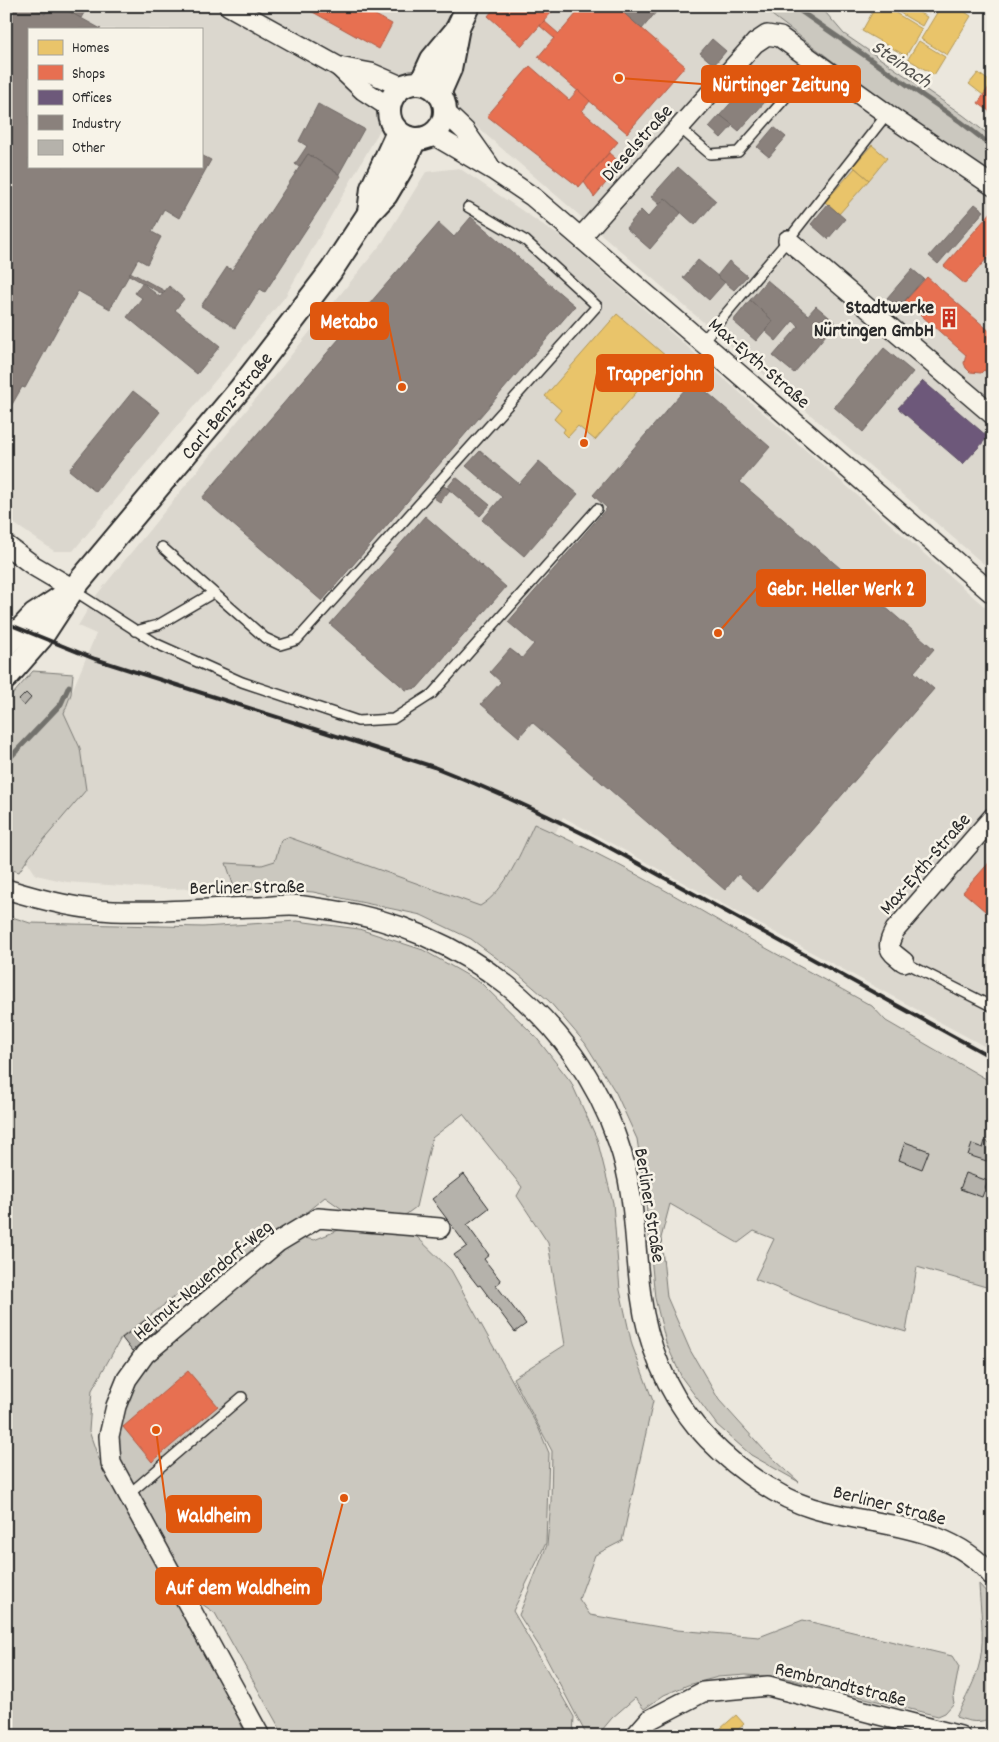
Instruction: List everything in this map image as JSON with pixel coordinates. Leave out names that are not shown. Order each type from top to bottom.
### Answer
[{"type":"street","name":"Max-Eyth-Straße","points":[[229,6],[340,67],[363,90],[389,107]]},
{"type":"street","name":"Carl-Benz-Straße","points":[[73,590],[241,388],[330,271],[369,213],[372,188],[415,135],[441,125],[427,94],[432,58],[458,27],[468,6]]},
{"type":"street","name":"Dieselstraße","points":[[581,237],[755,43],[767,34],[780,37],[816,63]]},
{"type":"street","points":[[816,63],[993,186]]},
{"type":"street","name":"Max-Eyth-Straße","points":[[340,67],[371,73],[427,94],[465,131],[493,170]]},
{"type":"street","name":"Carl-Benz-Straße","points":[[389,107],[394,95],[427,94]]},
{"type":"street","points":[[389,107],[391,121],[415,135]]},
{"type":"street","name":"Max-Eyth-Straße","points":[[415,135],[493,170],[533,198],[581,237],[993,594]]},
{"type":"street","points":[[788,240],[993,415]]},
{"type":"street","points":[[6,545],[34,566],[73,590]]},
{"type":"street","points":[[6,645],[34,615],[73,590]]},
{"type":"street","points":[[6,678],[41,638],[73,590]]},
{"type":"street","name":"Max-Eyth-Straße","points":[[904,962],[891,951],[889,942],[895,930],[993,817]]},
{"type":"street","name":"Berliner Straße","points":[[6,889],[73,906],[109,911],[165,911],[292,905],[355,913],[420,934],[484,967],[526,1001],[563,1040],[577,1059],[601,1100],[619,1143],[625,1166],[634,1213],[641,1299],[650,1339],[665,1379],[695,1425],[734,1464],[790,1499],[811,1508],[918,1530],[937,1537],[964,1550],[993,1577]]},
{"type":"street","name":"Helmut-Nauendorf-Weg","points":[[260,1736],[111,1463],[109,1436],[116,1406],[127,1379],[145,1354],[278,1242],[318,1218],[440,1228]]},
{"type":"street","name":"Rembrandtstraße","points":[[635,1736],[649,1720],[703,1692],[768,1686],[960,1736]]},
{"type":"lane","points":[[679,128],[710,154],[738,152],[816,63]]},
{"type":"lane","points":[[702,342],[788,240],[887,114]]},
{"type":"lane","points":[[162,547],[265,638],[280,646],[297,640],[597,306],[526,242],[468,207]]},
{"type":"lane","points":[[73,590],[158,644],[242,682],[358,722],[393,719],[432,694],[596,509]]},
{"type":"lane","points":[[135,631],[158,625],[213,593]]},
{"type":"lane","points":[[904,962],[993,1007]]},
{"type":"lane","points":[[129,1494],[242,1397]]},
{"type":"shaded area","points":[[6,6],[760,6],[897,110],[993,178],[993,572],[441,96],[406,77],[386,119],[285,297],[73,551],[54,551],[6,518]]},
{"type":"shaded area","points":[[760,6],[820,6],[844,34],[963,115],[993,138],[993,178],[897,110]]},
{"type":"shaded area","points":[[459,168],[564,239],[993,614],[993,1051],[563,817],[539,867],[482,923],[295,886],[164,889],[67,882],[36,875],[22,853],[63,713],[96,634],[78,626],[95,597],[382,243],[426,172]]},
{"type":"shaded area","points":[[33,671],[73,674],[71,694],[64,713],[80,748],[86,790],[29,857],[19,872],[6,868],[6,702]]},
{"type":"shaded area","points":[[534,824],[590,850],[646,880],[872,1006],[886,1021],[993,1083],[993,1289],[917,1267],[906,1332],[818,1305],[755,1279],[774,1239],[754,1231],[738,1243],[670,1204],[661,1238],[667,1297],[690,1350],[719,1400],[764,1450],[799,1482],[751,1455],[717,1425],[682,1378],[666,1343],[655,1298],[645,1193],[637,1139],[616,1093],[585,1043],[549,1001],[518,974],[471,939],[421,915],[313,892],[275,889],[235,890],[226,863],[262,865],[275,861],[281,840],[288,837],[480,906],[498,891],[512,869]]},
{"type":"shaded area","points":[[6,915],[30,923],[203,927],[297,921],[359,929],[423,950],[481,983],[535,1036],[571,1082],[597,1139],[613,1203],[620,1290],[632,1345],[653,1401],[622,1541],[595,1555],[579,1599],[590,1615],[677,1630],[759,1637],[803,1620],[952,1656],[959,1667],[953,1698],[954,1703],[945,1713],[938,1716],[780,1677],[746,1675],[718,1677],[688,1685],[664,1695],[644,1709],[635,1698],[612,1718],[597,1736],[587,1736],[543,1652],[519,1615],[547,1545],[551,1503],[552,1451],[513,1378],[565,1345],[548,1243],[517,1196],[522,1187],[463,1114],[432,1138],[416,1207],[400,1219],[352,1216],[325,1197],[189,1307],[177,1295],[121,1338],[92,1390],[89,1431],[98,1457],[203,1637],[246,1736],[6,1736]]},
{"type":"shaded area","points":[[346,1227],[413,1233],[451,1270],[539,1429],[549,1453],[546,1543],[513,1611],[574,1717],[573,1736],[284,1736],[215,1613],[199,1602],[116,1452],[115,1433],[126,1399],[151,1359],[295,1236],[314,1240]]},
{"type":"shaded area","points":[[979,1584],[989,1595],[993,1603],[993,1717],[975,1722],[956,1717],[973,1682],[980,1661],[982,1632]]},
{"type":"building: Homes","points":[[876,6],[884,6],[922,29],[906,56],[862,31]]},
{"type":"building: Homes","points":[[888,6],[907,6],[927,17],[922,26]]},
{"type":"building: Homes","points":[[919,6],[934,6],[929,13]]},
{"type":"building: Homes","points":[[941,6],[956,6],[971,16],[947,55],[921,39]]},
{"type":"building: Homes","points":[[919,41],[945,57],[934,75],[908,59]]},
{"type":"building: Homes","points":[[978,73],[992,83],[983,95],[969,84]]},
{"type":"building: Homes","points":[[872,145],[887,158],[869,180],[853,166]]},
{"type":"building: Homes","points":[[855,168],[869,180],[839,214],[825,202]]},
{"type":"building: Homes","points":[[617,314],[667,357],[595,440],[578,426],[568,437],[563,432],[565,429],[554,419],[561,410],[545,396]]},
{"type":"building: Homes","points":[[736,1715],[744,1724],[731,1736],[712,1736]]},
{"type":"building: Homes","points":[[793,1728],[799,1736],[784,1736]]},
{"type":"building: Shops","points":[[302,6],[359,6],[392,24],[379,49]]},
{"type":"building: Shops","points":[[496,6],[557,6],[522,46],[488,16]]},
{"type":"building: Shops","points":[[583,6],[616,6],[685,66],[627,133],[538,57],[554,38],[540,26],[544,21],[559,34]]},
{"type":"building: Shops","points":[[530,66],[569,100],[578,90],[590,101],[582,111],[618,142],[579,187],[487,116]]},
{"type":"building: Shops","points":[[993,84],[993,114],[978,103]]},
{"type":"building: Shops","points":[[609,153],[622,164],[594,197],[584,182]]},
{"type":"building: Shops","points":[[993,210],[993,251],[965,284],[944,266]]},
{"type":"building: Shops","name":"Stadtwerke Nürtingen GmbH","points":[[927,277],[993,334],[993,378],[984,370],[981,373],[970,372],[964,363],[966,355],[905,301]]},
{"type":"building: Shops","points":[[993,858],[993,918],[963,892]]},
{"type":"building: Shops","points":[[188,1371],[218,1406],[152,1462],[123,1427]]},
{"type":"building: Offices","points":[[923,381],[988,437],[963,464],[898,408]]},
{"type":"building: Industry","points":[[7,6],[30,6],[45,14],[49,6],[59,6],[99,28],[28,28],[28,168],[202,168],[202,156],[211,160],[179,218],[164,209],[152,232],[161,237],[147,264],[138,259],[110,309],[78,291],[25,388],[22,387],[6,415]]},
{"type":"building: Industry","points":[[30,6],[49,6],[45,14]]},
{"type":"building: Industry","points":[[59,6],[88,6],[81,18]]},
{"type":"building: Industry","points":[[616,6],[661,6],[642,29]]},
{"type":"building: Industry","points":[[712,39],[726,51],[714,65],[700,53]]},
{"type":"building: Industry","points":[[754,77],[773,93],[739,131],[720,115]]},
{"type":"building: Industry","points":[[318,104],[364,129],[339,174],[308,154],[299,167],[295,164],[307,146],[299,141]]},
{"type":"building: Industry","points":[[720,115],[733,125],[721,138],[709,127]]},
{"type":"building: Industry","points":[[774,127],[786,137],[769,157],[757,147]]},
{"type":"building: Industry","points":[[308,154],[341,176],[265,292],[260,289],[235,328],[201,306],[227,267],[232,270]]},
{"type":"building: Industry","points":[[678,167],[716,201],[695,225],[665,198],[659,204],[651,197]]},
{"type":"building: Industry","points":[[665,198],[681,213],[650,249],[626,228],[641,210],[648,217]]},
{"type":"building: Industry","points":[[828,204],[845,219],[828,239],[811,224]]},
{"type":"building: Industry","points":[[975,204],[984,211],[938,264],[929,256]]},
{"type":"building: Industry","points":[[471,217],[575,306],[322,601],[202,498],[439,223],[454,237]]},
{"type":"building: Industry","points":[[698,260],[725,282],[709,300],[683,278]]},
{"type":"building: Industry","points":[[729,261],[747,276],[734,290],[717,276]]},
{"type":"building: Industry","points":[[912,269],[924,279],[899,307],[887,298]]},
{"type":"building: Industry","points":[[130,272],[165,291],[162,294],[129,275]]},
{"type":"building: Industry","points":[[767,280],[808,315],[816,306],[836,323],[794,373],[773,356],[799,326],[793,321],[776,341],[765,331],[773,321],[750,300]]},
{"type":"building: Industry","points":[[142,283],[160,297],[169,286],[184,299],[175,310],[220,346],[197,374],[127,317],[142,298],[135,293]]},
{"type":"building: Industry","points":[[750,300],[773,321],[756,341],[733,321]]},
{"type":"building: Industry","points":[[884,348],[913,372],[863,432],[834,407]]},
{"type":"building: Industry","points":[[693,380],[770,447],[740,482],[934,649],[914,672],[934,689],[758,892],[738,874],[725,890],[532,722],[519,737],[481,704],[501,682],[490,672],[510,649],[522,658],[534,644],[508,622],[607,508],[593,495]]},
{"type":"building: Industry","points":[[133,391],[160,412],[96,492],[69,470]]},
{"type":"building: Industry","points":[[480,451],[519,484],[539,461],[578,494],[524,556],[482,520],[502,497],[466,466]]},
{"type":"building: Industry","points":[[456,477],[490,505],[480,516],[447,488]]},
{"type":"building: Industry","points":[[444,486],[450,490],[440,502],[434,498]]},
{"type":"building: Industry","points":[[425,516],[506,587],[417,688],[406,690],[330,624]]},
{"type":"building: Other","points":[[26,693],[31,698],[24,706],[19,700]]},
{"type":"building: Other","points":[[985,1141],[993,1144],[993,1163],[968,1155],[972,1144],[983,1148]]},
{"type":"building: Other","points":[[905,1142],[929,1151],[922,1169],[899,1160]]},
{"type":"building: Other","points":[[966,1173],[988,1181],[982,1197],[960,1189]]},
{"type":"building: Other","points":[[464,1174],[489,1208],[467,1225],[489,1255],[484,1259],[501,1281],[496,1285],[526,1324],[515,1332],[480,1285],[478,1286],[454,1255],[467,1246],[432,1199]]},
{"type":"building: Other","points":[[146,1320],[156,1330],[132,1351],[122,1338]]},
{"type":"waterway","name":"Steinach","points":[[793,6],[961,122],[993,147]]},
{"type":"waterway","points":[[6,762],[61,704],[69,686]]},
{"type":"railway","points":[[6,623],[95,659],[434,767],[494,792],[592,838],[993,1058]]},
{"type":"place","name":"Nürtinger Zeitung","points":[[619,78]]},
{"type":"place","name":"Stadtwerke Nürtingen GmbH","points":[[949,318]]},
{"type":"place","name":"Metabo","points":[[402,387]]},
{"type":"place","name":"Trapperjohn","points":[[584,443]]},
{"type":"place","name":"Gebr. Heller Werk 2","points":[[718,633]]},
{"type":"place","name":"Waldheim","points":[[156,1430]]},
{"type":"place","name":"Auf dem Waldheim","points":[[344,1498]]}]
